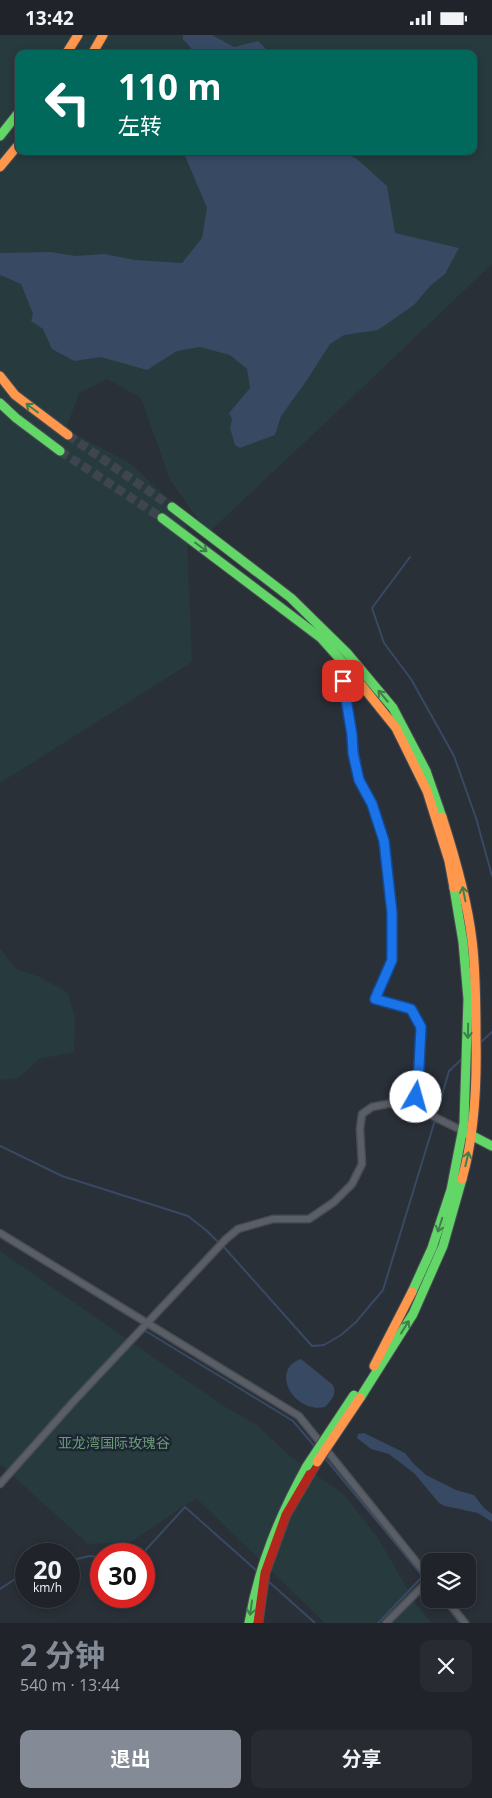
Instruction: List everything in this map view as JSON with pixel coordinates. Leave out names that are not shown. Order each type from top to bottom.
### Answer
[{"type":"main road","points":[[69,50],[78,35]]},
{"type":"main road","points":[[94,50],[103,35]]},
{"type":"main road","points":[[0,136],[15,117]]},
{"type":"main road","points":[[0,167],[15,149]]},
{"type":"main road","points":[[0,376],[15,395],[68,435]]},
{"type":"main road","points":[[0,403],[16,418],[60,451]]},
{"type":"main road","points":[[172,507],[291,598],[347,653],[393,709],[426,771],[454,855],[463,889],[464,923]]},
{"type":"main road","points":[[162,518],[321,638],[363,685],[396,728],[427,791],[449,861],[464,923],[476,1012],[477,1085],[467,1133],[468,1159],[443,1245],[413,1314],[357,1397],[307,1465],[283,1509],[264,1556],[252,1599],[249,1623]]},
{"type":"main road","points":[[258,1623],[266,1573],[286,1515],[357,1397],[401,1315],[432,1247],[451,1190],[464,1123],[469,956]]},
{"type":"main road","points":[[467,1133],[492,1146]]},
{"type":"street","points":[[343,681],[353,753],[359,780],[372,804],[384,841],[392,913],[392,960],[375,999],[411,1009],[421,1027],[418,1086],[414,1107]]},
{"type":"street","points":[[0,1485],[74,1401],[226,1239],[238,1229],[273,1219],[309,1219],[334,1202],[352,1184],[362,1164],[360,1129],[362,1114],[372,1107],[406,1103],[467,1133]]},
{"type":"street","points":[[0,1233],[299,1416],[430,1579],[386,1623]]},
{"type":"street","points":[[453,1608],[465,1623]]},
{"type":"green space","points":[[0,35],[492,35],[492,264],[208,533],[170,480],[141,398],[107,379],[79,393],[66,429],[131,464],[186,515],[192,662],[0,783]]},
{"type":"green space","points":[[0,948],[16,969],[40,977],[68,993],[75,1018],[74,1052],[39,1059],[18,1078],[0,1080]]},
{"type":"green space","name":"亚龙湾国际玫瑰谷","points":[[0,1251],[222,1405],[257,1425],[289,1455],[345,1496],[378,1538],[416,1604],[432,1623],[325,1623],[196,1498],[131,1542],[88,1544],[0,1466]]},
{"type":"water","points":[[183,35],[212,35],[234,47],[258,41],[267,50],[192,50],[183,40]]},
{"type":"water","points":[[185,155],[348,155],[357,159],[387,186],[395,233],[459,248],[445,274],[431,285],[414,305],[378,330],[344,335],[330,344],[281,416],[275,435],[240,448],[235,445],[230,428],[232,419],[229,413],[250,388],[247,369],[230,355],[200,347],[177,351],[147,370],[101,357],[74,361],[52,349],[43,329],[31,321],[33,314],[21,284],[0,275],[0,253],[50,252],[76,256],[104,254],[135,260],[182,263],[202,238],[207,208]]},
{"type":"water","points":[[301,1359],[333,1385],[334,1394],[325,1407],[314,1407],[304,1404],[295,1398],[289,1390],[286,1381],[287,1372],[292,1365]]},
{"type":"water","points":[[364,1433],[405,1453],[426,1475],[456,1490],[474,1495],[484,1508],[492,1514],[492,1522],[478,1513],[439,1503],[415,1474],[389,1454],[371,1449],[357,1438],[358,1434]]},
{"type":"waterway","points":[[410,557],[372,608],[384,643],[411,679],[454,756],[476,818],[492,876]]},
{"type":"waterway","points":[[480,1043],[492,1032]]},
{"type":"waterway","points":[[436,1116],[449,1071],[463,1058]]},
{"type":"waterway","points":[[223,1246],[312,1346],[324,1345],[341,1335],[356,1322],[383,1290],[435,1120]]},
{"type":"waterway","points":[[0,1146],[62,1176],[188,1216],[219,1243]]},
{"type":"waterway","points":[[144,1330],[293,1421],[316,1448]]},
{"type":"waterway","points":[[324,1457],[421,1574]]},
{"type":"waterway","points":[[152,1543],[185,1507],[257,1571]]},
{"type":"waterway","points":[[80,1558],[90,1556]]},
{"type":"waterway","points":[[378,1623],[421,1578]]},
{"type":"waterway","points":[[0,1589],[15,1579]]},
{"type":"waterway","points":[[268,1581],[315,1623]]},
{"type":"waterway","points":[[448,1608],[460,1623]]},
{"type":"tunnel","points":[[68,435],[172,507]]},
{"type":"tunnel","points":[[60,451],[162,518]]},
{"type":"traffic: fast","points":[[0,136],[15,117]]},
{"type":"traffic: fast","points":[[0,403],[16,418],[60,451]]},
{"type":"traffic: fast","points":[[172,507],[291,598],[347,653],[393,708],[426,771],[442,817]]},
{"type":"traffic: fast","points":[[162,518],[321,638],[347,667]]},
{"type":"traffic: fast","points":[[412,1292],[432,1248],[451,1190],[464,1123],[468,999],[463,942],[454,888]]},
{"type":"traffic: fast","points":[[467,1133],[492,1146]]},
{"type":"traffic: fast","points":[[360,1398],[413,1314],[443,1246],[462,1179]]},
{"type":"traffic: fast","points":[[307,1466],[354,1395]]},
{"type":"traffic: fast","points":[[249,1623],[258,1581],[271,1542],[307,1466]]},
{"type":"traffic: slow","points":[[69,50],[78,35]]},
{"type":"traffic: slow","points":[[94,50],[103,35]]},
{"type":"traffic: slow","points":[[0,167],[15,149]]},
{"type":"traffic: slow","points":[[0,376],[15,395],[68,435]]},
{"type":"traffic: slow","points":[[347,667],[396,728],[427,791],[449,861],[454,888]]},
{"type":"traffic: slow","points":[[442,817],[464,893],[472,940],[475,977],[475,1092],[470,1145],[462,1179]]},
{"type":"traffic: slow","points":[[374,1366],[412,1292]]},
{"type":"traffic: slow","points":[[317,1462],[360,1398]]},
{"type":"traffic: jam","points":[[258,1623],[265,1573],[286,1515],[317,1462]]},
{"type":"route","points":[[343,681],[353,753],[359,780],[372,804],[384,841],[392,913],[392,960],[375,999],[411,1009],[421,1027],[416,1097]]}]
